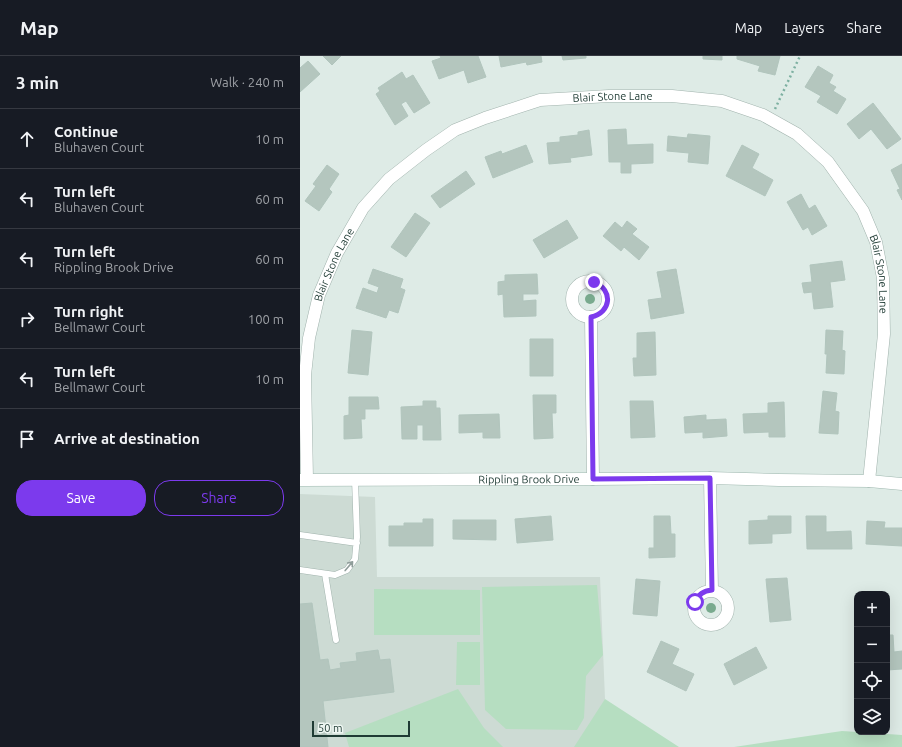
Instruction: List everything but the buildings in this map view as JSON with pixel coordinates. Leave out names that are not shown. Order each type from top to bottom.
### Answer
[{"type":"street","name":"Blair Stone Lane","points":[[303,479],[305,375],[309,338],[319,295],[337,253],[363,208],[389,179],[426,150],[455,130],[484,118],[540,100],[609,96],[672,96],[722,101],[764,115],[797,134],[828,162],[864,211],[876,242],[883,278],[884,334],[869,481]]},
{"type":"street","points":[[591,317],[593,479]]},
{"type":"street","name":"Rippling Brook Drive","points":[[303,479],[710,478],[869,481],[902,484]]},
{"type":"street","points":[[710,478],[712,590]]},
{"type":"lane","points":[[300,570],[335,575],[347,570],[355,559],[357,537],[355,479]]},
{"type":"lane","points":[[300,535],[357,543]]},
{"type":"lane","points":[[326,574],[336,640]]},
{"type":"path","points":[[771,119],[800,56]]},
{"type":"shaded area","points":[[300,494],[375,497],[377,577],[600,577],[605,699],[594,747],[300,747]]},
{"type":"green space","points":[[597,585],[603,655],[586,676],[584,718],[577,730],[506,729],[485,710],[482,587]]},
{"type":"green space","points":[[374,589],[480,590],[480,635],[374,635]]},
{"type":"green space","points":[[457,642],[480,642],[480,685],[456,685]]},
{"type":"green space","points":[[458,689],[484,728],[503,747],[349,747],[345,733]]},
{"type":"green space","points":[[605,699],[679,747],[574,747]]},
{"type":"green space","points":[[842,731],[854,732],[854,735],[902,735],[902,747],[734,747]]},
{"type":"route","points":[[594,282],[600,284],[604,288],[608,298],[605,309],[596,316],[591,317],[593,479],[710,478],[712,590],[701,593],[695,602]]}]
